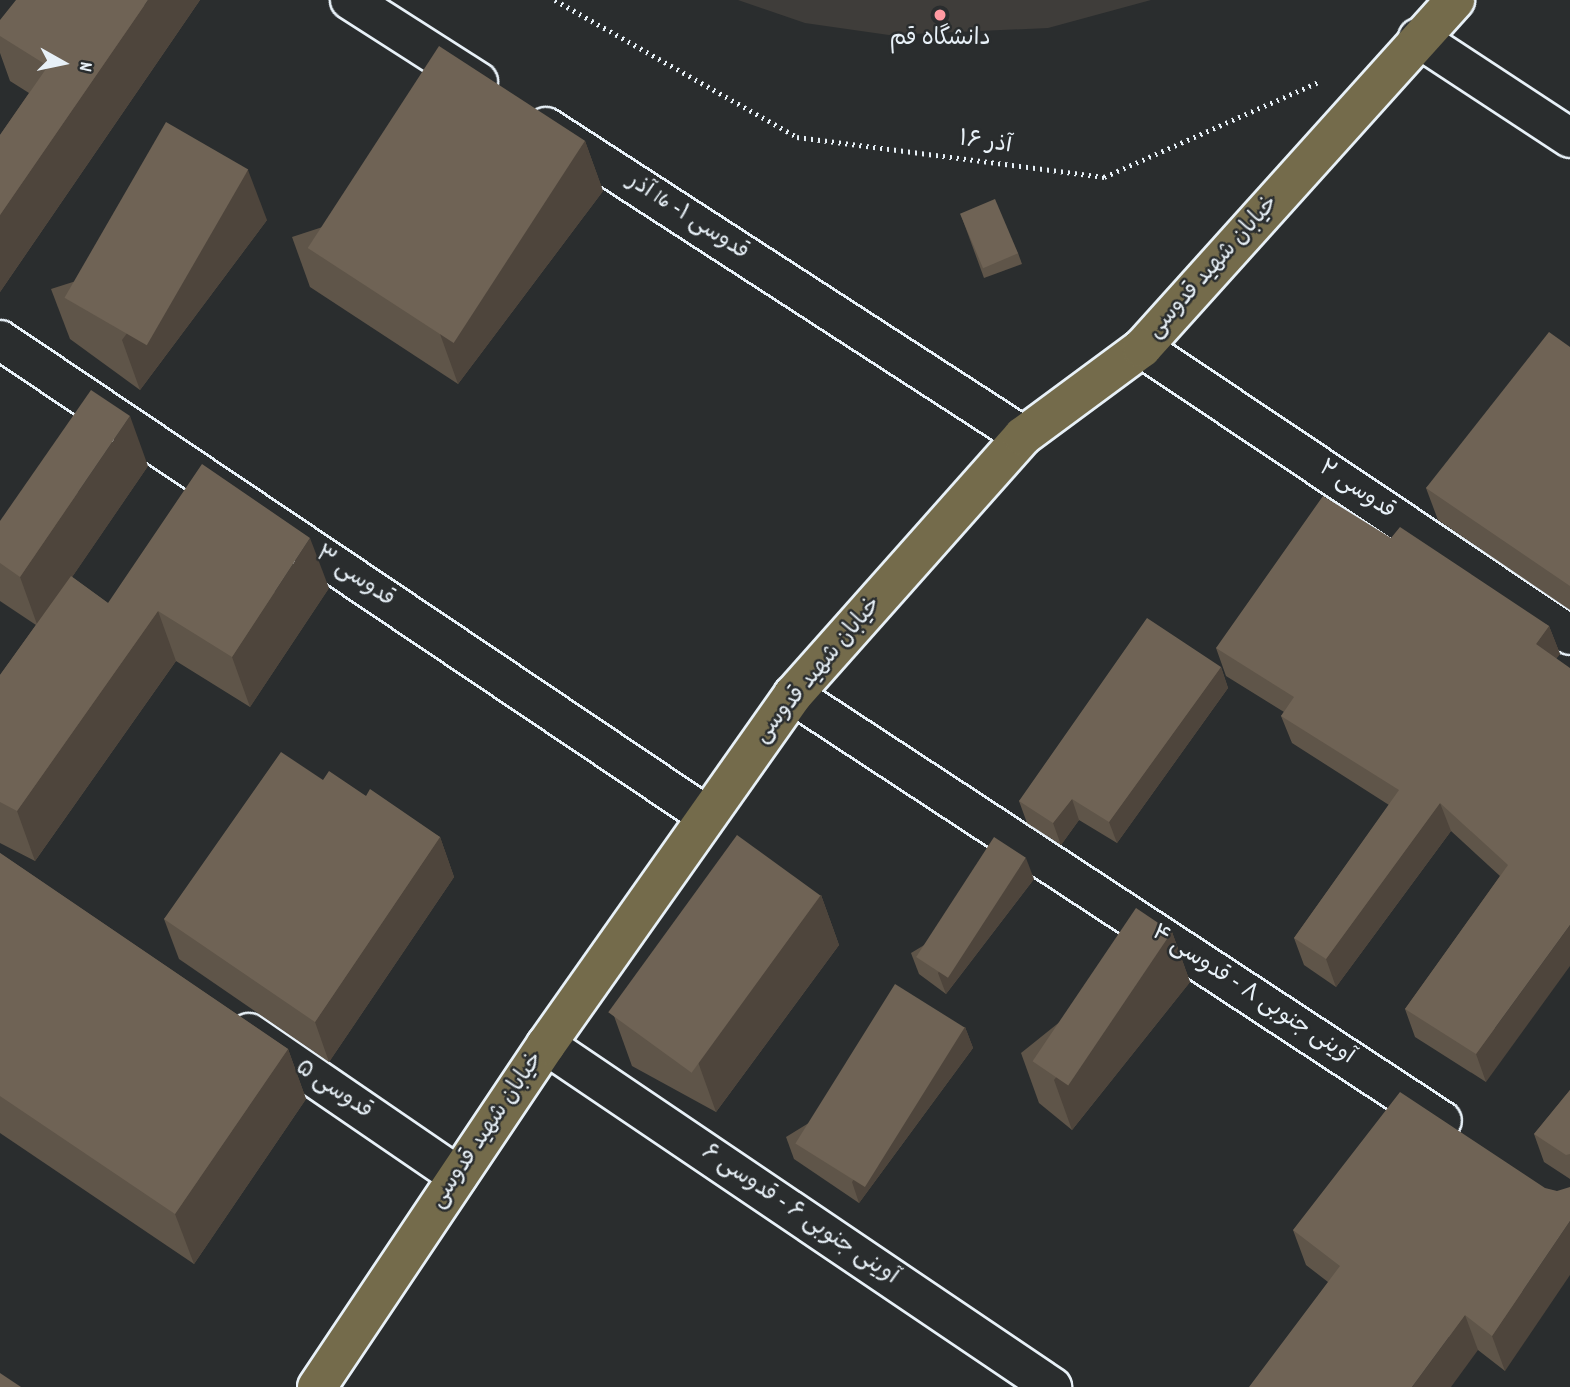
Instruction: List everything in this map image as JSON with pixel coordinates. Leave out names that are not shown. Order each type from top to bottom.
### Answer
[{"type":"main road","name":"خیابان شهید قدوسی","points":[[317,1387],[546,1045],[793,695],[1023,436],[1142,348],[1455,0]]},
{"type":"street","name":"قدوسی ۱- 16 آذر","points":[[350,0],[1023,436]]},
{"type":"street","points":[[1418,38],[1570,138]]},
{"type":"street","name":"قدوسی ۳","points":[[0,340],[707,816]]},
{"type":"street","name":"قدوسی ۲","points":[[1142,348],[1570,635]]},
{"type":"street","name":"آوینی جنوبی ۸ - قدوسی ۴","points":[[793,695],[1477,1144]]},
{"type":"street","name":"قدوسی ۵","points":[[218,1012],[458,1176]]},
{"type":"street","name":"آوینی جنوبی ۶ - قدوسی ۶","points":[[546,1045],[1052,1387]]},
{"type":"path","name":"۱۶ آذر","points":[[555,0],[797,137],[1104,177],[1330,77]]},
{"type":"shaded area","name":"دانشگاه قم","points":[[738,0],[1151,0],[1048,28],[889,35],[805,23]]},
{"type":"building","points":[[16,0],[148,0],[0,215],[0,135],[48,66],[0,36],[0,20]]},
{"type":"building","points":[[439,46],[585,141],[454,343],[308,248]]},
{"type":"building","points":[[166,122],[248,169],[147,345],[65,298]]},
{"type":"building","points":[[995,199],[1018,253],[983,268],[960,214]]},
{"type":"building","points":[[1549,332],[1570,347],[1570,586],[1426,488]]},
{"type":"building","points":[[91,390],[130,416],[20,577],[0,563],[0,521]]},
{"type":"building","points":[[202,464],[310,538],[232,657],[158,611],[17,811],[0,802],[0,675],[71,576],[108,603]]},
{"type":"building","points":[[1323,496],[1391,538],[1400,527],[1549,626],[1536,644],[1570,668],[1570,925],[1476,1054],[1405,1009],[1508,865],[1440,803],[1326,959],[1294,938],[1399,790],[1281,716],[1294,697],[1216,648]]},
{"type":"building","points":[[1147,618],[1221,667],[1109,822],[1072,799],[1053,823],[1019,801]]},
{"type":"building","points":[[281,752],[323,780],[329,771],[366,796],[370,789],[440,837],[315,1022],[164,919]]},
{"type":"building","points":[[737,835],[820,896],[692,1073],[608,1012]]},
{"type":"building","points":[[994,837],[1026,858],[948,978],[916,957]]},
{"type":"building","points":[[0,853],[288,1049],[175,1214],[0,1096]]},
{"type":"building","points":[[1136,908],[1172,932],[1068,1085],[1033,1061]]},
{"type":"building","points":[[895,984],[965,1027],[865,1187],[795,1143]]},
{"type":"building","points":[[1570,1090],[1570,1154],[1566,1155],[1534,1134]]},
{"type":"building","points":[[1400,1092],[1545,1188],[1557,1191],[1570,1187],[1570,1221],[1492,1336],[1465,1315],[1412,1387],[1249,1387],[1340,1266],[1293,1230]]},
{"type":"building","points":[[0,1373],[21,1387],[0,1387]]},
{"type":"place","name":"دانشگاه قم","points":[[940,15]]}]
